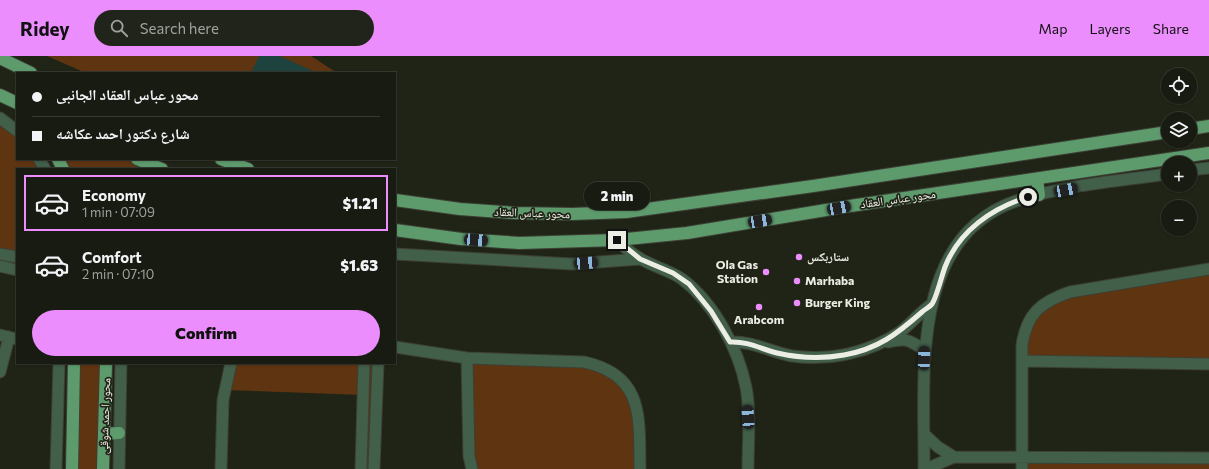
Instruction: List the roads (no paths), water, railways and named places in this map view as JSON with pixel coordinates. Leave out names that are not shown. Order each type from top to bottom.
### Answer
[{"type":"main road","points":[[0,58],[28,72]]},
{"type":"main road","points":[[2,96],[16,103]]},
{"type":"main road","points":[[2,96],[16,106]]},
{"type":"main road","points":[[1197,128],[1209,126]]},
{"type":"main road","name":"محور عباس العقاد","points":[[396,200],[460,210],[515,213],[572,214],[626,212],[814,186],[1161,133]]},
{"type":"main road","name":"محور عباس العقاد","points":[[396,230],[461,239],[519,243],[617,240],[687,233],[850,206],[1209,152]]},
{"type":"main road","points":[[140,160],[160,168]]},
{"type":"main road","points":[[224,160],[245,168]]},
{"type":"main road","points":[[1037,179],[1039,195]]},
{"type":"main road","points":[[72,469],[74,364]]},
{"type":"main road","name":"محور احمد شوقى","points":[[103,469],[106,364]]},
{"type":"main road","points":[[104,434],[119,433]]},
{"type":"street","points":[[0,118],[16,130]]},
{"type":"street","points":[[1197,169],[1209,168]]},
{"type":"street","points":[[1161,175],[1039,195],[1003,206],[980,220],[961,239],[946,263],[932,304],[924,350],[925,469],[954,457],[1209,458]]},
{"type":"street","points":[[617,240],[640,259],[673,273],[689,284],[711,311],[730,342],[739,361],[746,387],[748,417],[748,469]]},
{"type":"street","points":[[0,254],[16,258]]},
{"type":"street","points":[[396,255],[572,264],[640,259]]},
{"type":"street","points":[[0,266],[16,270]]},
{"type":"street","points":[[1022,469],[1022,344],[1027,325],[1038,308],[1049,300],[1070,292],[1095,286],[1209,269]]},
{"type":"street","points":[[884,342],[904,328],[932,304]]},
{"type":"street","points":[[0,372],[9,337]]},
{"type":"street","points":[[730,342],[746,342],[778,353],[810,357],[843,355],[859,352],[884,342],[900,339],[909,340],[924,350]]},
{"type":"street","points":[[396,347],[467,358],[584,362],[598,365],[611,371],[622,380],[631,391],[636,404],[639,417],[640,469]]},
{"type":"street","points":[[467,358],[469,456],[472,469]]},
{"type":"street","points":[[1022,361],[1209,364]]},
{"type":"street","points":[[56,469],[59,364]]},
{"type":"street","points":[[119,469],[121,364]]},
{"type":"street","points":[[221,469],[224,400],[231,364]]},
{"type":"street","points":[[361,469],[364,364]]},
{"type":"street","points":[[374,469],[378,364]]},
{"type":"street","points":[[924,434],[938,447],[954,457]]},
{"type":"water","points":[[259,56],[280,56],[315,72],[251,72]]},
{"type":"place","name":"ستاربكس","points":[[799,257]]},
{"type":"place","name":"Ola Gas Station","points":[[766,272]]},
{"type":"place","name":"Marhaba","points":[[797,281]]},
{"type":"place","name":"Burger King","points":[[797,303]]},
{"type":"place","name":"Arabcom","points":[[759,307]]}]
